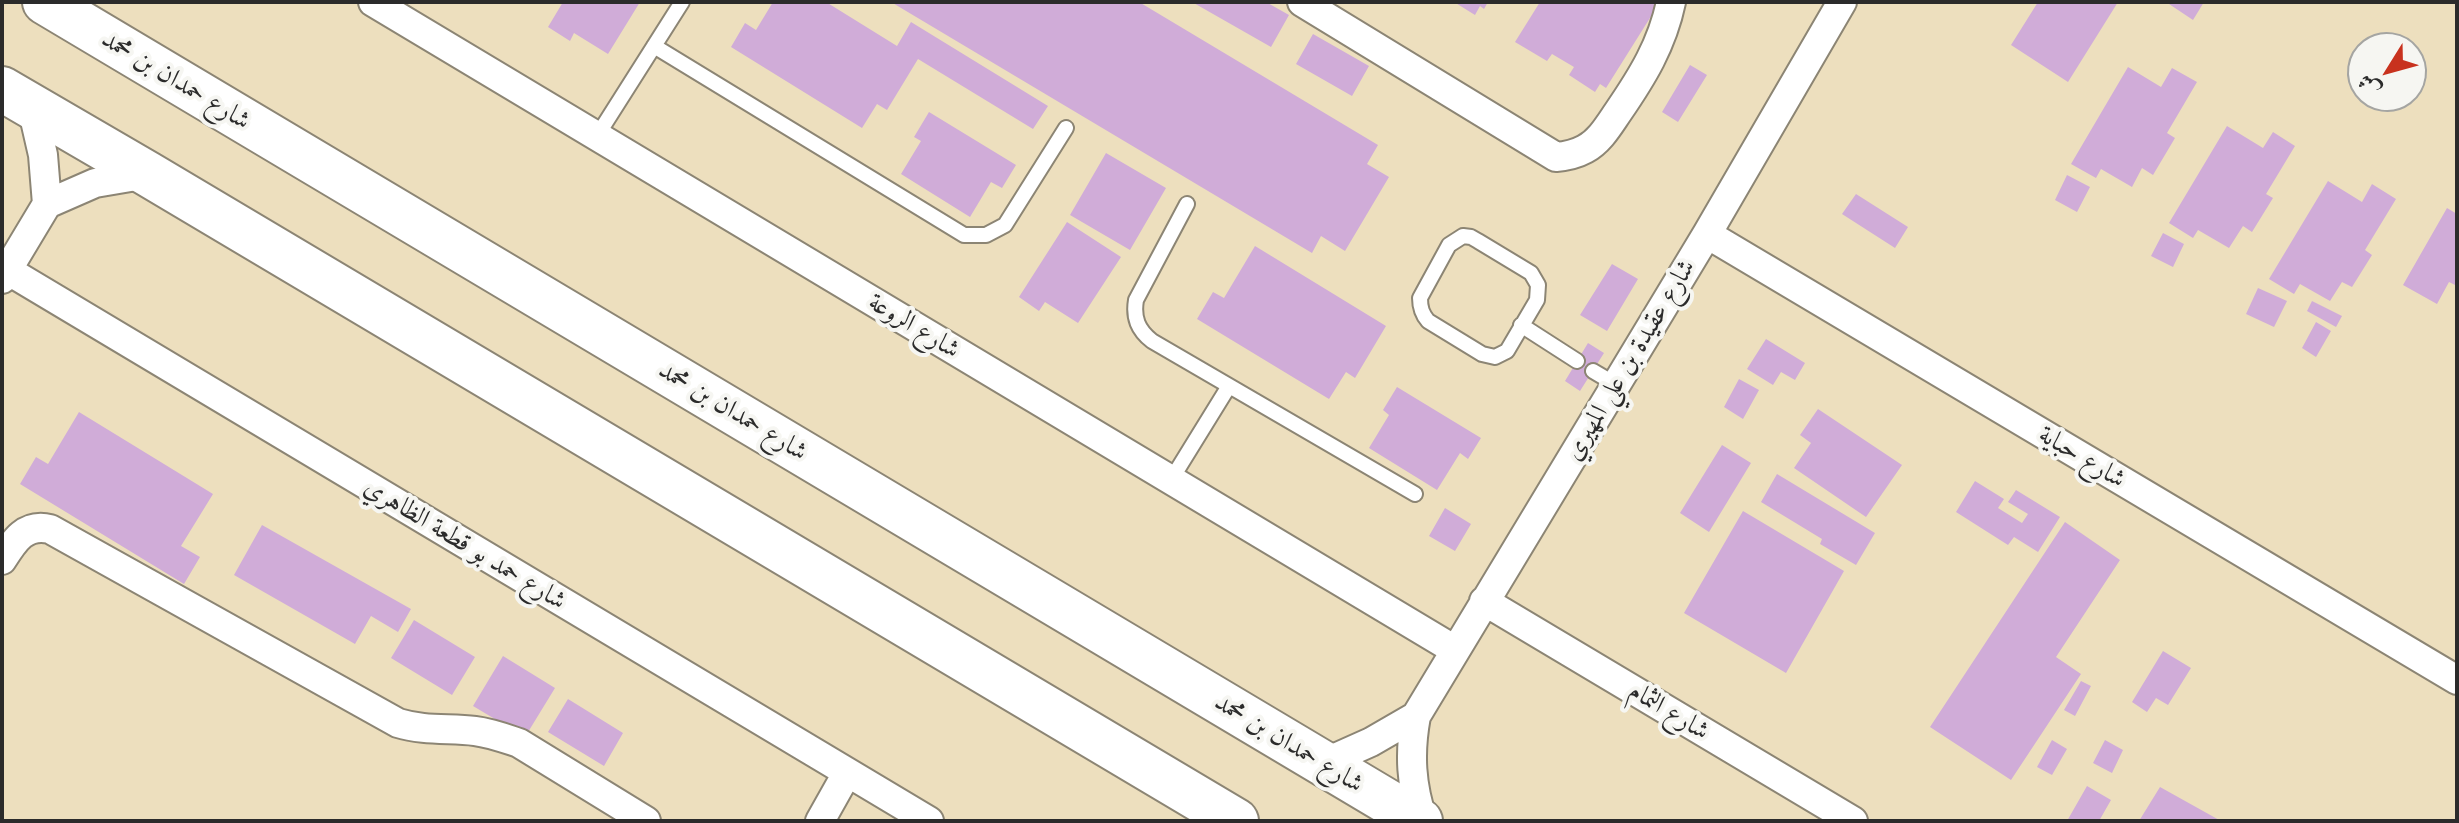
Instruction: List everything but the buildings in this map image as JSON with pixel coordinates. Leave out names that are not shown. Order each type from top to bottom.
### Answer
[{"type":"main road","name":"شارع حمدان بن محمد","points":[[45,2],[1422,821]]},
{"type":"main road","points":[[17,98],[1236,821]]},
{"type":"street","name":"شارع الروعة","points":[[373,2],[1455,650]]},
{"type":"street","points":[[1302,2],[1556,157],[1572,155],[1588,148],[1603,134],[1651,61],[1665,28],[1671,2]]},
{"type":"street","name":"شارع عقيدة بن علي المهيري","points":[[1422,821],[1411,771],[1411,743],[1416,716],[1484,601],[1604,378],[1707,234],[1842,2]]},
{"type":"street","points":[[17,98],[43,155],[47,204]]},
{"type":"street","points":[[4,272],[47,204],[95,183],[148,174]]},
{"type":"street","name":"شارع حباية","points":[[1707,234],[2457,680]]},
{"type":"street","name":"شارع حمد بو قطعة الظاهري","points":[[4,272],[929,821]]},
{"type":"street","points":[[2,560],[18,537],[28,530],[39,527],[50,529],[398,723],[418,729],[473,731],[519,743],[646,821]]},
{"type":"street","name":"شارع الثمام","points":[[1484,601],[1853,821]]},
{"type":"street","name":"شارع عقيدة بن علي المهيري","points":[[1324,763],[1371,742],[1416,716]]},
{"type":"street","points":[[820,821],[847,773]]},
{"type":"lane","points":[[597,136],[682,2]]},
{"type":"lane","points":[[654,46],[964,235],[986,235],[1005,225],[1066,128]]},
{"type":"lane","points":[[1187,204],[1136,300],[1134,310],[1142,333],[1415,494]]},
{"type":"lane","points":[[1463,236],[1471,237],[1531,273],[1539,292],[1521,325],[1507,351],[1488,357],[1428,321],[1423,315],[1420,298],[1449,245],[1463,236]]},
{"type":"lane","points":[[1521,325],[1577,361]]},
{"type":"lane","points":[[1171,480],[1229,386]]}]
